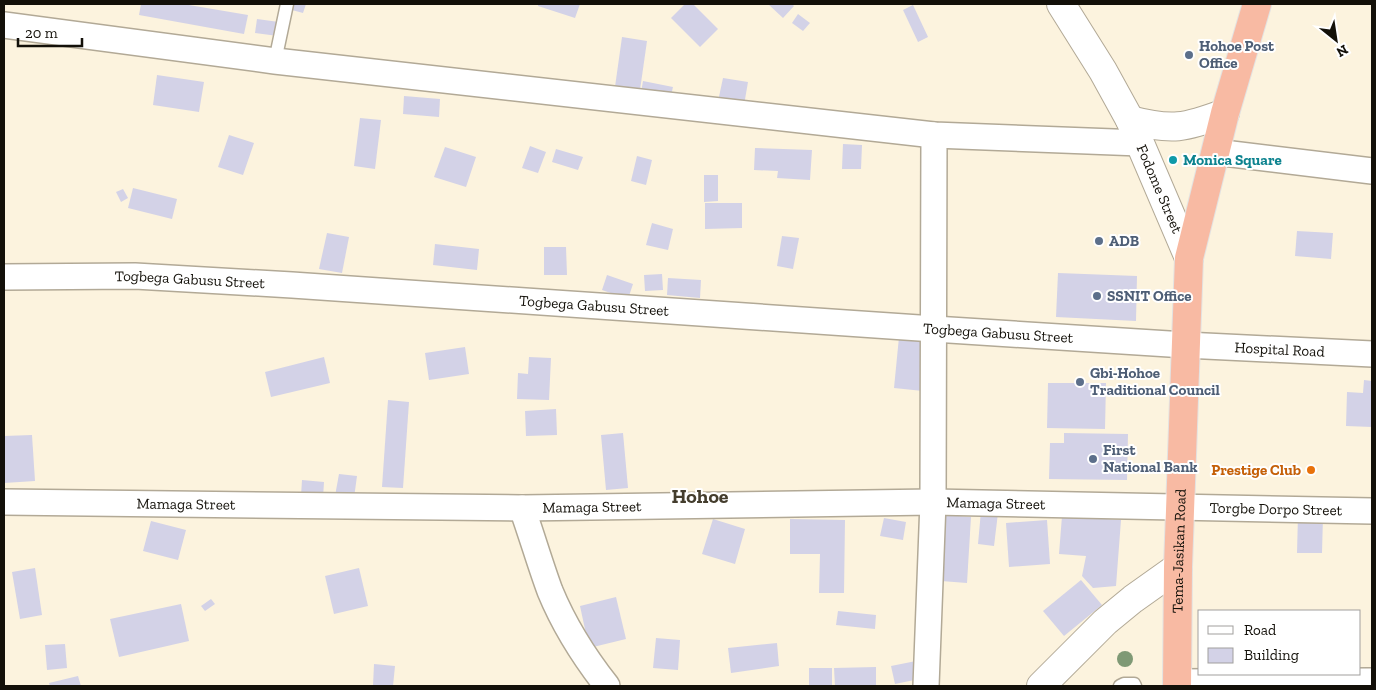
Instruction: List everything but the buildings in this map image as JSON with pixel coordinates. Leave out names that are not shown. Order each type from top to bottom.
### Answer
[{"type":"highway","name":"Tema-Jasikan Road","points":[[1177,684],[1178,567],[1189,258],[1225,113],[1257,4]]},
{"type":"street","name":"Fodome Street","points":[[1060,4],[1103,72],[1135,132],[1189,258]]},
{"type":"street","points":[[4,25],[275,61],[934,136],[1135,132]]},
{"type":"street","name":"Fodome Street","points":[[1135,132],[1153,126],[1175,128],[1194,125],[1225,113]]},
{"type":"street","points":[[926,686],[933,502],[934,136]]},
{"type":"street","points":[[1215,152],[1372,171]]},
{"type":"street","name":"Togbega Gabusu Street","points":[[4,277],[135,276],[292,284],[1185,345]]},
{"type":"street","name":"Hospital Road","points":[[1185,345],[1372,354]]},
{"type":"street","name":"Mamaga Street","points":[[4,502],[522,508],[933,502],[1180,508]]},
{"type":"street","points":[[522,508],[551,593],[571,632],[607,686]]},
{"type":"street","name":"Torgbe Dorpo Street","points":[[1180,508],[1372,511]]},
{"type":"street","points":[[1041,686],[1105,622],[1133,599],[1178,567]]},
{"type":"street","points":[[1177,684],[1372,681]]},
{"type":"lane","points":[[275,61],[286,4]]},
{"type":"lane","points":[[1120,686],[1134,684],[1135,686]]},
{"type":"place","name":"Hohoe Post Office","points":[[1189,55]]},
{"type":"place","name":"Monica Square","points":[[1173,160]]},
{"type":"place","name":"ADB","points":[[1099,241]]},
{"type":"place","name":"SSNIT Office","points":[[1097,296]]},
{"type":"place","name":"Gbi-Hohoe Traditional Council","points":[[1080,382]]},
{"type":"place","name":"First National Bank","points":[[1093,459]]},
{"type":"place","name":"Prestige Club","points":[[1311,470]]},
{"type":"district","name":"Hohoe","points":[[700,496]]}]
